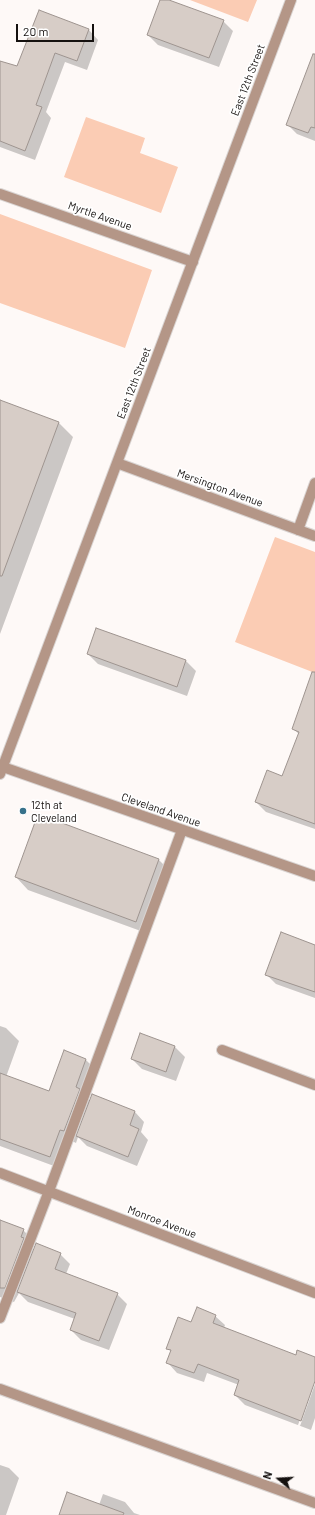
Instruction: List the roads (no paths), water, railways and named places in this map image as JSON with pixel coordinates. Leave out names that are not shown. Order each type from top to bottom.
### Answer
[{"type":"street","name":"East 12th Street","points":[[1,769],[291,0]]},
{"type":"street","name":"Myrtle Avenue","points":[[0,194],[193,262]]},
{"type":"street","name":"Mersington Avenue","points":[[117,463],[315,536]]},
{"type":"street","points":[[298,530],[315,483]]},
{"type":"street","name":"Cleveland Avenue","points":[[1,769],[315,876]]},
{"type":"street","points":[[0,1318],[49,1191],[182,830]]},
{"type":"street","points":[[222,1050],[315,1085]]},
{"type":"street","name":"Monroe Avenue","points":[[0,1173],[315,1293]]},
{"type":"street","points":[[0,1389],[315,1503]]},
{"type":"place","name":"12th at Cleveland","points":[[23,811]]}]
